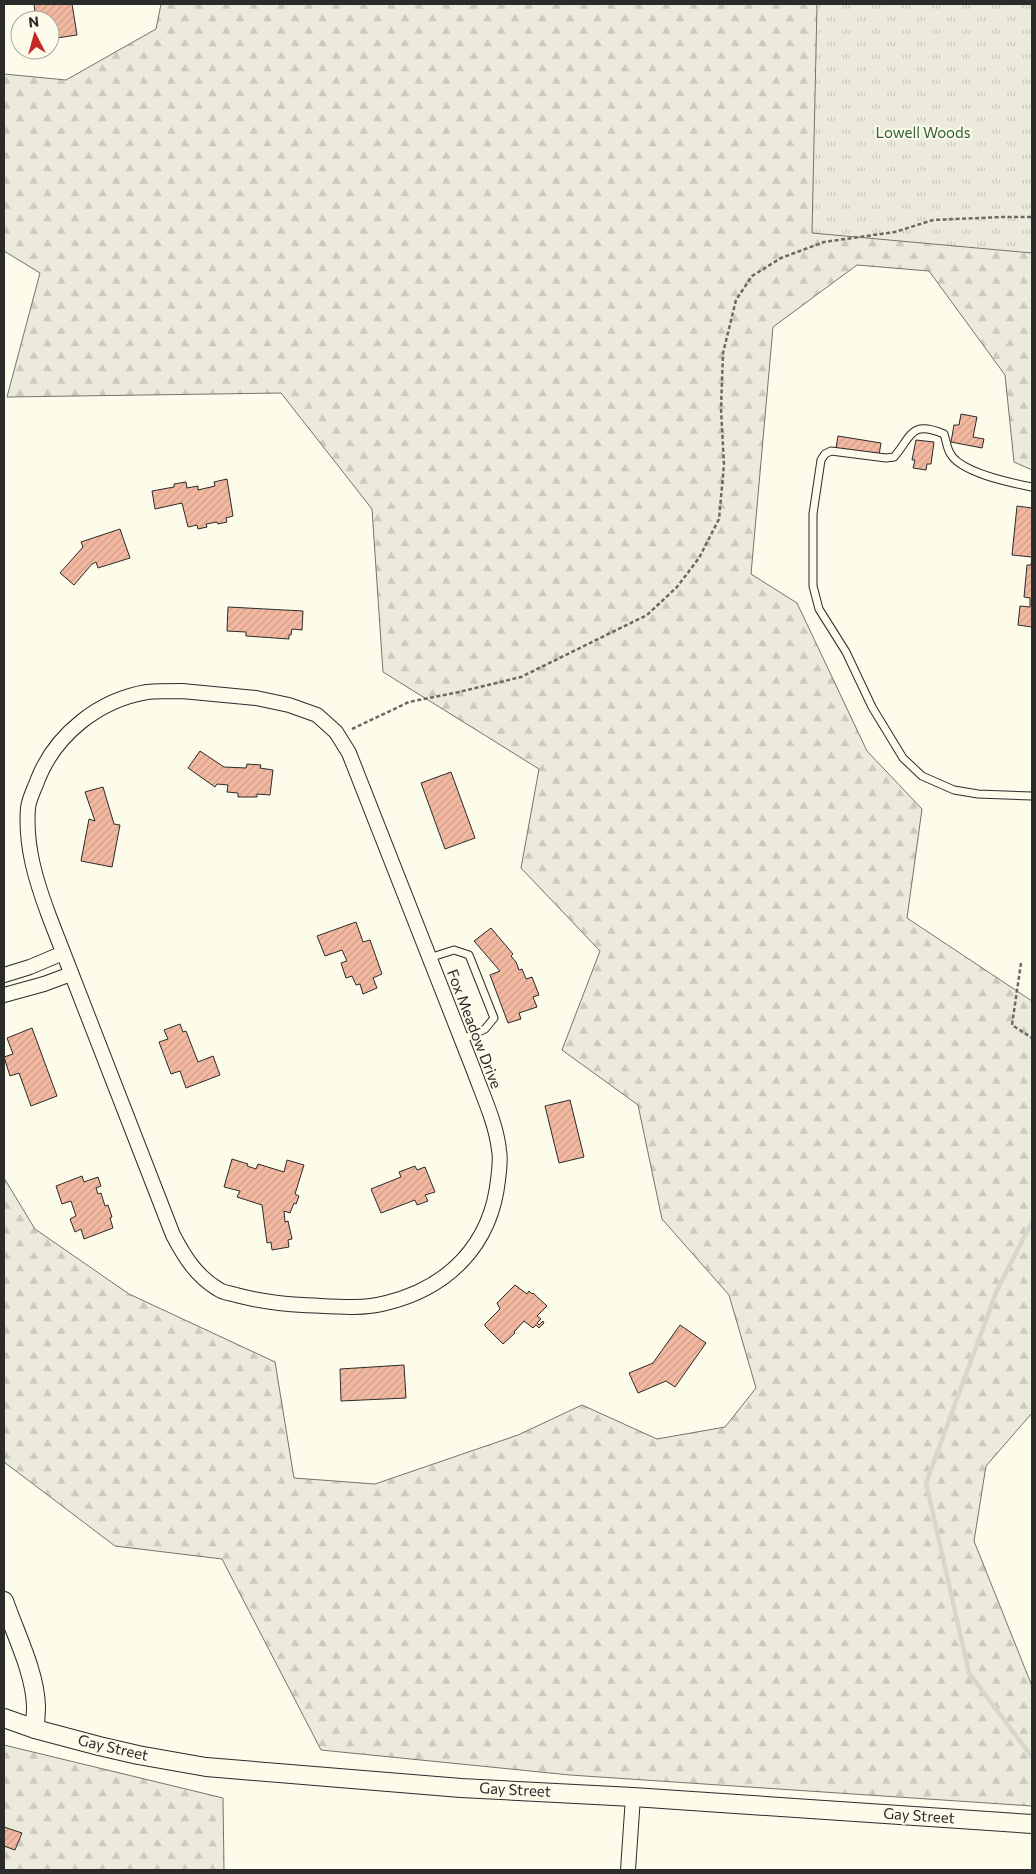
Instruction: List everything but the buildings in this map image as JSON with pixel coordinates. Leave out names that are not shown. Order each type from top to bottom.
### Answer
[{"type":"street","name":"Fox Meadow Drive","points":[[182,691],[227,694],[289,705],[317,715],[336,732],[349,753],[490,1115],[500,1151],[496,1196],[489,1219],[480,1238],[468,1255],[453,1271],[428,1286],[412,1295],[385,1304],[356,1307],[271,1303],[219,1291],[201,1277],[184,1256],[173,1235],[63,953],[36,881],[28,837],[28,805],[42,769],[62,737],[86,717],[119,700],[147,692],[182,691]]},
{"type":"street","points":[[4,975],[30,967],[63,953]]},
{"type":"street","points":[[4,995],[71,974]]},
{"type":"street","points":[[4,1601],[29,1669],[35,1692],[35,1729]]},
{"type":"street","name":"Gay Street","points":[[4,1718],[35,1729],[138,1755],[206,1767],[461,1788],[633,1797],[1032,1824]]},
{"type":"street","points":[[628,1870],[633,1797]]},
{"type":"lane","points":[[1032,487],[992,478],[957,461],[950,453],[944,434],[934,430],[923,429],[914,431],[894,457],[886,458],[830,451],[821,460],[813,514],[813,586],[819,609],[846,652],[872,707],[903,758],[922,776],[954,790],[978,794],[1032,796]]},
{"type":"lane","points":[[429,958],[454,950],[469,955],[494,1018],[484,1029],[461,1040]]},
{"type":"path","points":[[339,736],[409,702],[521,677],[647,615],[677,587],[699,558],[720,519],[724,465],[721,409],[723,353],[736,300],[752,276],[781,258],[824,242],[895,232],[933,220],[1002,217],[1032,218]]},
{"type":"path","points":[[1021,963],[1012,1025],[1032,1038]]},
{"type":"green space","points":[[161,4],[1032,4],[1032,470],[1014,462],[1005,375],[929,271],[857,265],[773,327],[751,574],[797,603],[867,751],[922,809],[907,918],[1032,1001],[1032,1413],[986,1466],[974,1541],[1032,1686],[1032,1806],[570,1775],[321,1750],[222,1559],[115,1546],[4,1462],[4,1178],[35,1229],[129,1294],[275,1362],[294,1478],[375,1484],[518,1435],[582,1405],[657,1439],[725,1427],[756,1388],[729,1295],[662,1219],[638,1105],[562,1050],[600,951],[521,868],[539,769],[383,672],[372,509],[281,393],[7,397],[40,273],[4,251],[4,74],[66,80],[156,29]]},
{"type":"green space","name":"Lowell Woods","points":[[817,4],[1032,4],[1032,253],[812,233]]},
{"type":"green space","points":[[4,1745],[223,1798],[224,1870],[4,1870]]},
{"type":"waterway","points":[[1032,1222],[997,1290],[926,1483],[969,1673],[1032,1757]]}]
